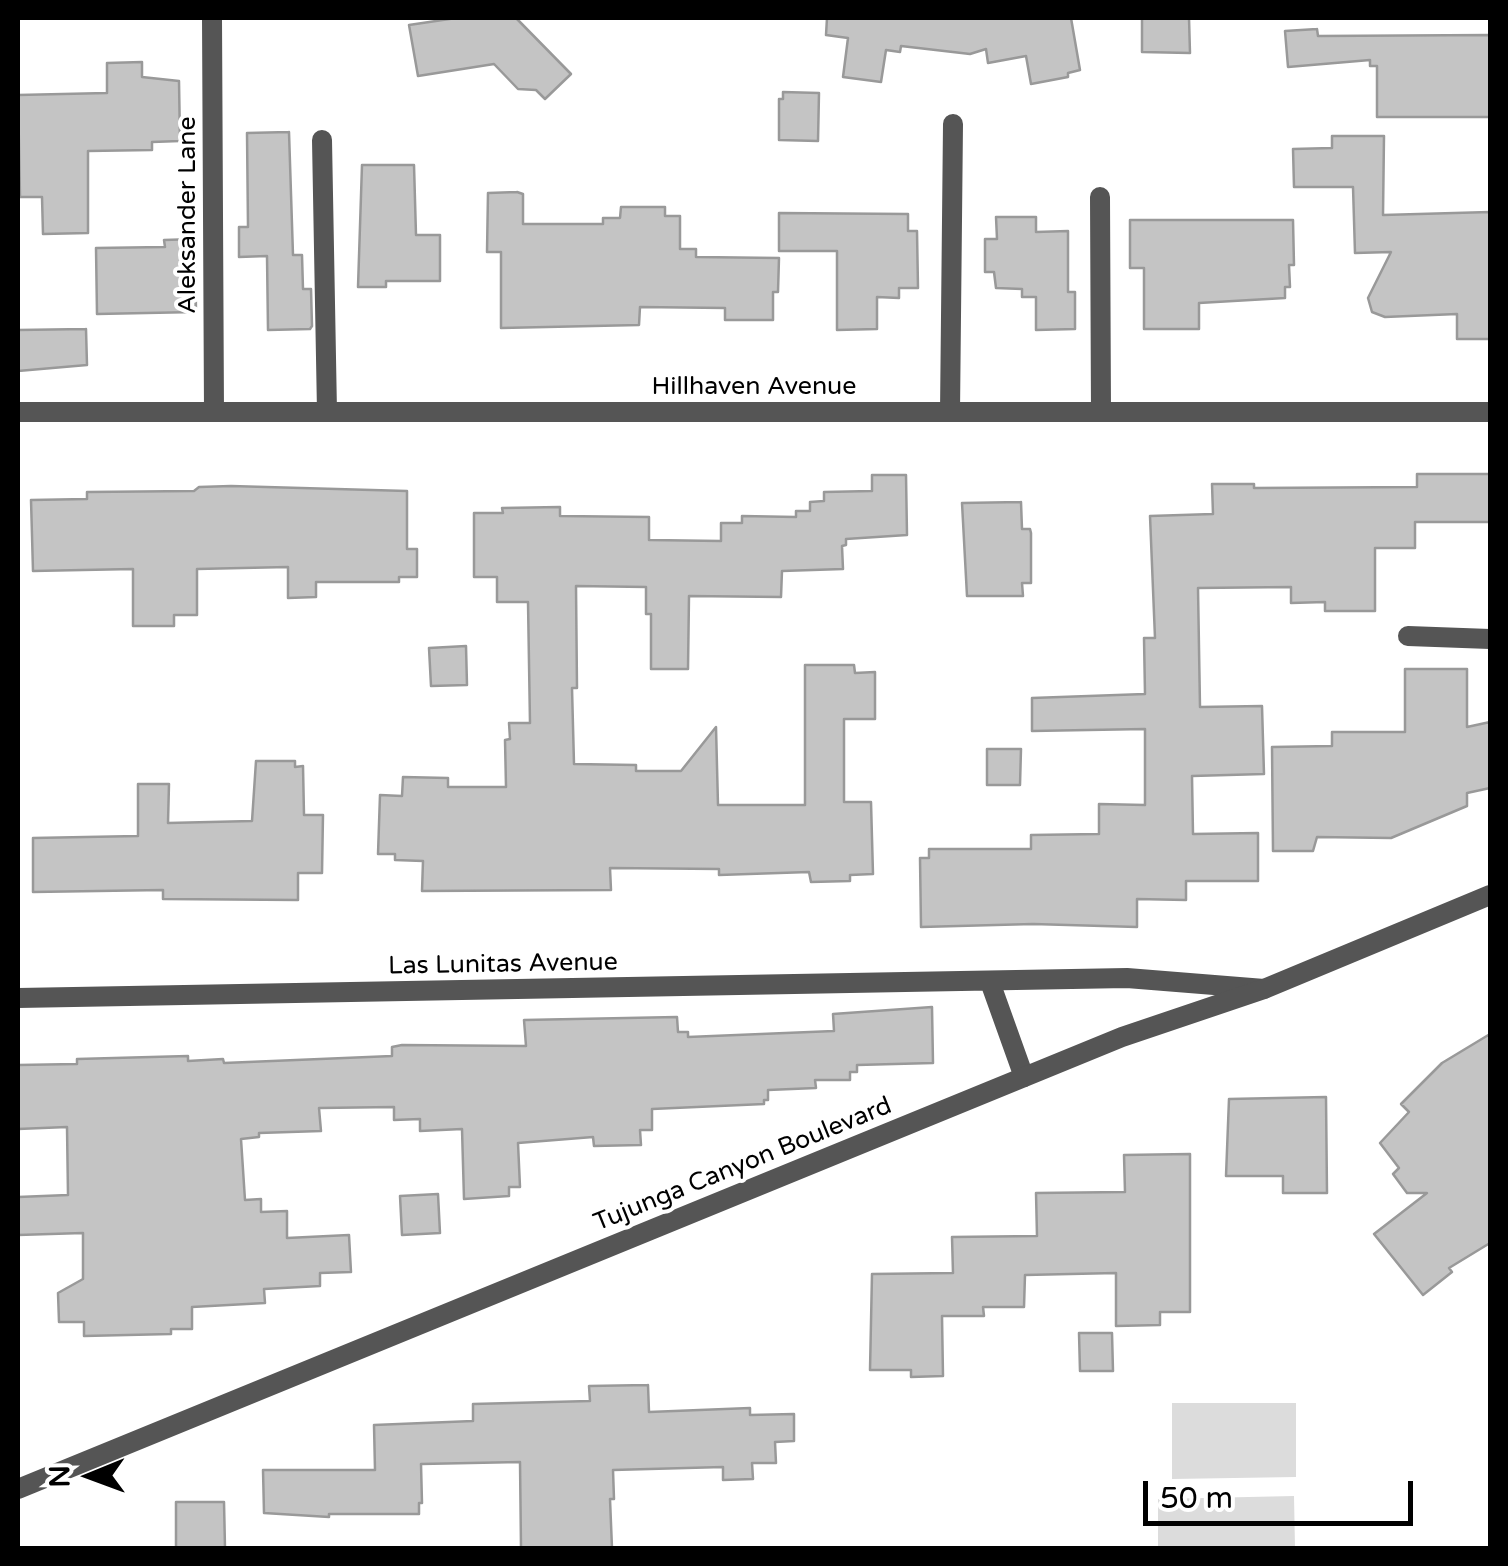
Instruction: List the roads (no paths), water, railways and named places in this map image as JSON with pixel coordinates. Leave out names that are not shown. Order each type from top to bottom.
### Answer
[{"type":"street","name":"Aleksander Lane","points":[[212,18],[214,412]]},
{"type":"street","points":[[950,412],[953,124]]},
{"type":"street","points":[[322,140],[327,412]]},
{"type":"street","points":[[1100,197],[1101,412]]},
{"type":"street","name":"Hillhaven Avenue","points":[[18,412],[1490,412]]},
{"type":"street","points":[[1408,636],[1490,639]]},
{"type":"street","name":"Tujunga Canyon Boulevard","points":[[18,1489],[1122,1037],[1264,989],[1490,895]]},
{"type":"street","name":"Las Lunitas Avenue","points":[[18,998],[1127,978],[1264,989]]},
{"type":"street","points":[[990,982],[1024,1077]]}]
